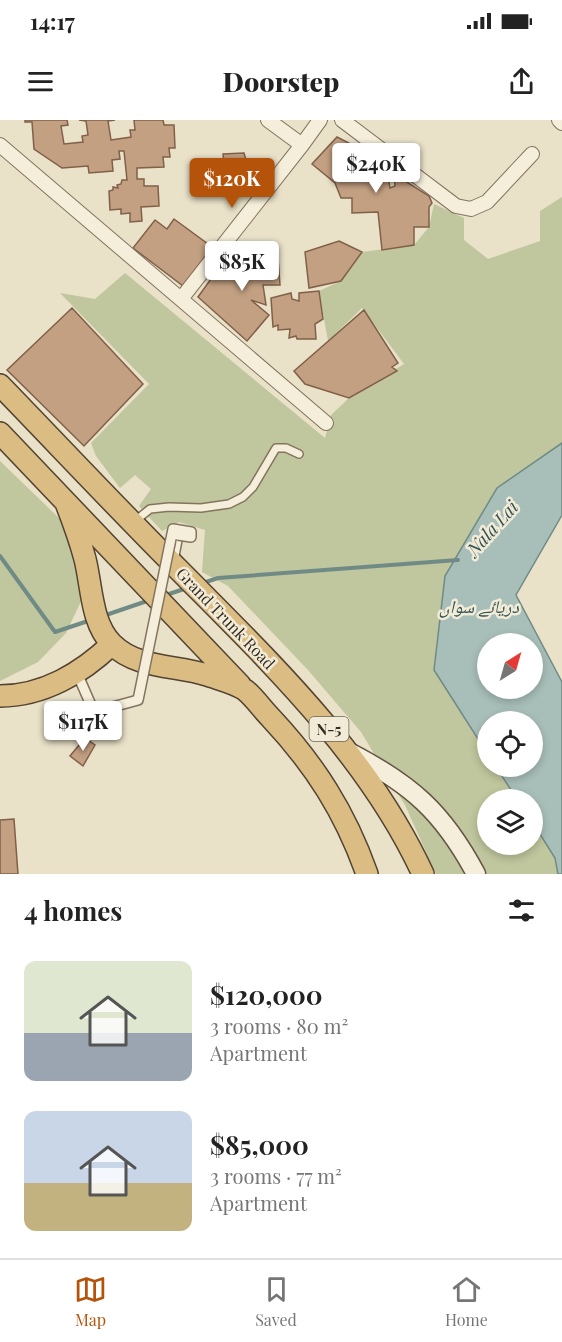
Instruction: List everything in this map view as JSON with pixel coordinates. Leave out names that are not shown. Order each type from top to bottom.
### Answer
[{"type":"highway","name":"Grand Trunk Road","points":[[0,385],[211,601],[349,752],[384,802],[410,845],[423,874]]},
{"type":"highway","name":"N-5","points":[[0,433],[285,733],[317,773],[342,813],[368,874]]},
{"type":"highway","name":"N-5","points":[[66,503],[79,537],[102,630],[112,644],[127,655],[142,661],[205,674],[245,690]]},
{"type":"highway","points":[[0,696],[46,688],[94,662],[112,644]]},
{"type":"main road","points":[[349,752],[388,772],[412,790],[439,816],[463,850],[476,874]]},
{"type":"street","points":[[268,120],[302,145]]},
{"type":"street","points":[[181,299],[320,120]]},
{"type":"street","points":[[342,120],[456,206],[471,209],[487,202],[532,154]]},
{"type":"street","points":[[0,145],[326,423]]},
{"type":"street","points":[[77,673],[94,712],[138,700],[173,529],[192,532],[191,537],[178,535],[179,570]]},
{"type":"lane","points":[[134,523],[150,509],[201,508],[229,504],[243,497],[254,487],[276,448],[286,448],[299,454]]},
{"type":"green space","points":[[562,197],[562,449],[455,565],[477,683],[477,699],[480,699],[482,711],[477,711],[477,777],[515,777],[524,789],[477,789],[477,855],[543,855],[543,826],[562,874],[436,874],[405,805],[361,732],[308,670],[228,586],[202,572],[205,530],[179,522],[162,531],[139,506],[151,489],[135,475],[120,488],[96,456],[91,443],[149,384],[60,293],[95,299],[125,273],[325,438],[331,415],[349,398],[404,364],[362,308],[328,341],[319,291],[341,281],[362,252],[414,245],[429,227],[434,204],[464,218],[464,240],[488,259],[540,241],[540,211]]},
{"type":"green space","points":[[0,461],[61,520],[74,545],[83,597],[66,633],[38,662],[0,681]]},
{"type":"water","name":"دریائے سواں","points":[[562,443],[562,515],[516,595],[536,633],[477,633],[477,699],[543,699],[543,646],[562,682],[562,874],[558,874],[555,858],[543,839],[543,789],[510,789],[503,777],[543,777],[543,711],[477,711],[477,737],[434,670],[445,576],[497,488]]},
{"type":"building","points":[[25,120],[67,120],[68,125],[61,126],[64,144],[83,142],[82,136],[88,135],[86,121],[79,120],[115,120],[108,121],[111,140],[131,137],[130,130],[135,130],[134,120],[163,120],[164,125],[174,125],[175,148],[169,148],[170,157],[163,157],[164,167],[137,168],[137,179],[144,179],[144,186],[158,186],[159,206],[141,207],[142,221],[130,222],[130,213],[121,214],[121,209],[110,210],[109,191],[113,190],[113,187],[118,188],[117,185],[121,184],[122,180],[127,180],[124,151],[119,151],[120,159],[112,160],[113,171],[89,173],[88,166],[62,168],[34,149],[32,122],[25,122]]},
{"type":"building","points":[[337,137],[364,151],[356,159],[370,157],[371,173],[387,169],[390,188],[395,186],[394,174],[429,196],[432,203],[429,207],[429,227],[414,227],[414,245],[382,250],[378,212],[352,213],[352,198],[341,198],[335,183],[312,164]]},
{"type":"building","points":[[244,153],[246,160],[254,160],[255,180],[247,181],[248,191],[228,193],[227,183],[220,183],[218,165],[224,163],[223,154]]},
{"type":"building","points":[[174,219],[212,247],[183,286],[133,248],[155,220],[167,229]]},
{"type":"building","points":[[339,241],[362,252],[341,281],[309,288],[305,252]]},
{"type":"building","points":[[274,254],[275,258],[278,258],[280,285],[263,285],[266,305],[251,300],[269,315],[247,341],[198,297],[216,272],[230,279],[226,267],[233,258]]},
{"type":"building","points":[[319,291],[323,319],[315,324],[316,339],[297,339],[296,336],[289,338],[290,329],[278,330],[278,325],[273,327],[271,298],[291,293],[292,299],[299,301],[299,293]]},
{"type":"building","points":[[72,308],[143,384],[84,446],[7,370]]},
{"type":"building","points":[[364,310],[398,363],[392,367],[397,371],[349,398],[305,384],[294,371]]},
{"type":"building","points":[[85,738],[95,745],[83,766],[70,756]]},
{"type":"building","points":[[14,819],[18,874],[0,874],[0,820]]},
{"type":"waterway","points":[[0,556],[55,632],[91,620]]},
{"type":"waterway","points":[[203,583],[218,578],[458,560]]},
{"type":"waterway","points":[[166,595],[187,588]]},
{"type":"waterway","points":[[103,616],[150,600]]},
{"type":"water label","name":"Nala Lai","points":[[492,528]]}]
